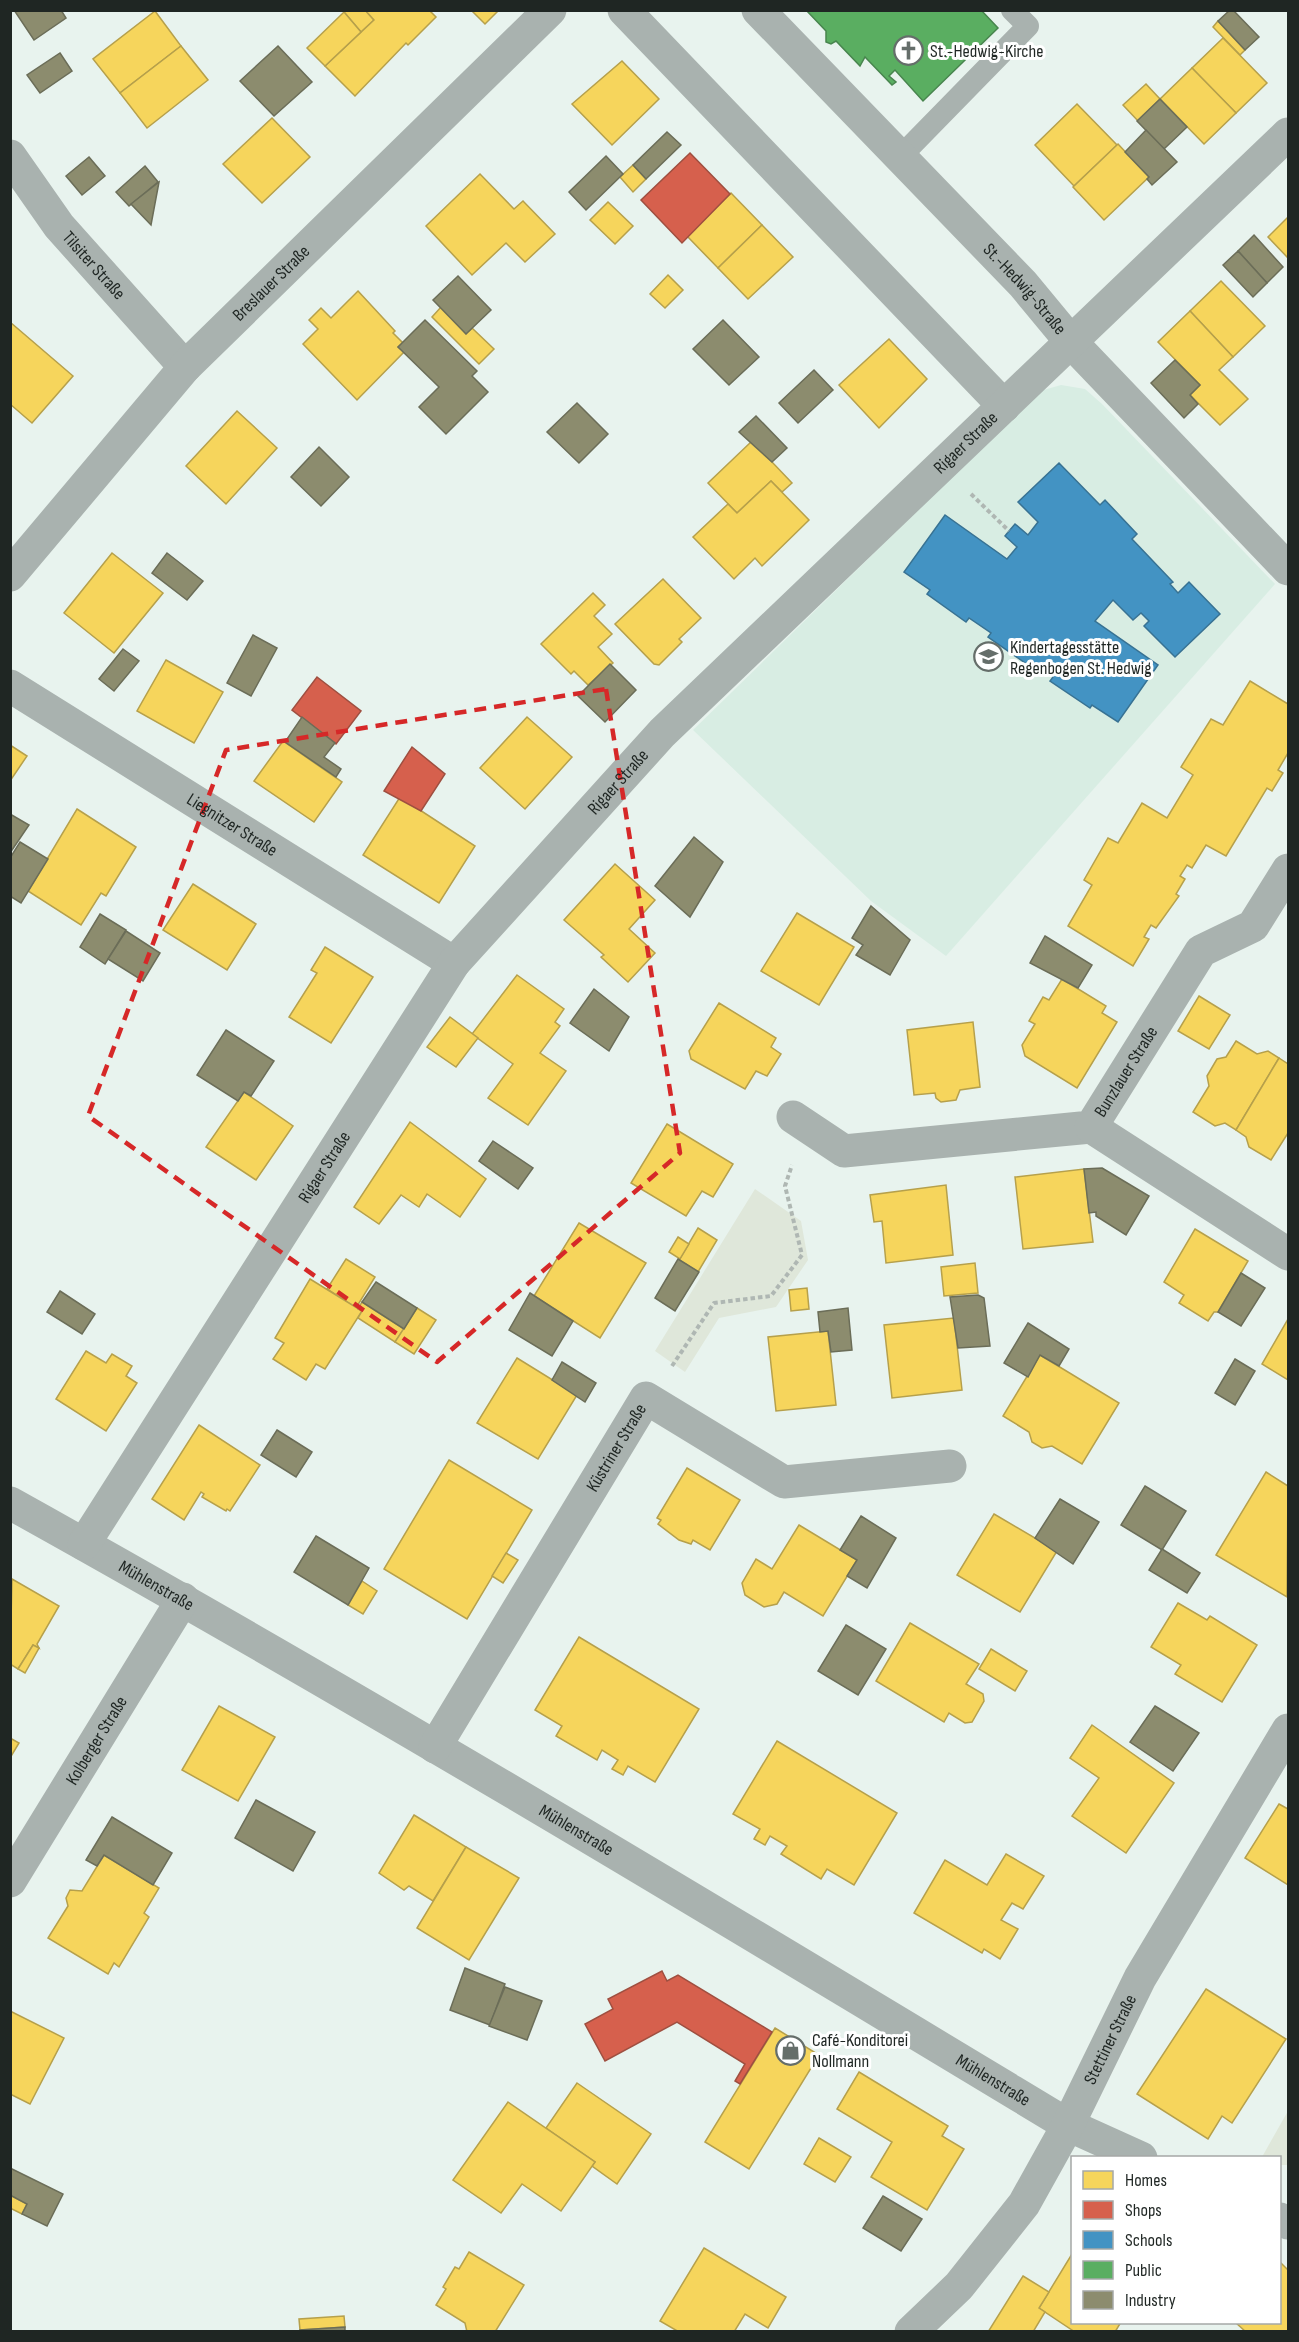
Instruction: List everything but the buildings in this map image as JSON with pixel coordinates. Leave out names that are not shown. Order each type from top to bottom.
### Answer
[{"type":"street","name":"Breslauer Straße","points":[[10,575],[185,367],[550,10]]},
{"type":"street","points":[[624,10],[1004,406]]},
{"type":"street","name":"St.-Hedwig-Straße","points":[[758,10],[1023,284],[1071,342],[1288,569]]},
{"type":"street","name":"Rigaer Straße","points":[[84,1544],[454,963],[662,733],[1288,134]]},
{"type":"street","name":"Tilsiter Straße","points":[[10,156],[59,226],[185,367]]},
{"type":"street","name":"Liegnitzer Straße","points":[[10,686],[454,963]]},
{"type":"street","name":"Bunzlauer Straße","points":[[799,1120],[844,1151],[1091,1127],[1201,951],[1253,926],[1288,870]]},
{"type":"street","points":[[1091,1127],[1288,1254]]},
{"type":"street","name":"Küstriner Straße","points":[[435,1747],[646,1398],[784,1482],[950,1466]]},
{"type":"street","name":"Mühlenstraße","points":[[10,1503],[183,1599],[617,1853],[1068,2125],[1139,2156]]},
{"type":"street","name":"Kolberger Straße","points":[[10,1881],[183,1599]]},
{"type":"street","name":"Stettiner Straße","points":[[911,2331],[959,2286],[1024,2204],[1068,2125],[1140,1978],[1288,1730]]},
{"type":"lane","points":[[900,157],[1028,26],[1012,10]]},
{"type":"path","points":[[942,466],[1010,531]]},
{"type":"path","points":[[646,1398],[674,1364],[714,1303],[771,1296],[802,1255],[785,1186],[799,1120]]},
{"type":"highlighted area","points":[[606,689],[680,1153],[437,1362],[88,1116],[226,750]]},
{"type":"shaded area","name":"Kindertagesstätte Regenbogen St. Hedwig","points":[[1061,385],[1085,389],[1102,404],[1275,584],[946,956],[871,901],[693,730],[1040,391]]},
{"type":"shaded area","points":[[755,1189],[801,1221],[808,1260],[776,1307],[719,1318],[685,1372],[655,1351]]},
{"type":"shaded area","points":[[1288,2111],[1288,2165],[1281,2165],[1281,2156],[1263,2156]]},
{"type":"place","name":"St.-Hedwig-Kirche","points":[[909,51]]},
{"type":"place","name":"Kindertagesstätte Regenbogen St. Hedwig","points":[[989,657]]},
{"type":"place","name":"Café-Konditorei Nollmann","points":[[791,2050]]}]
